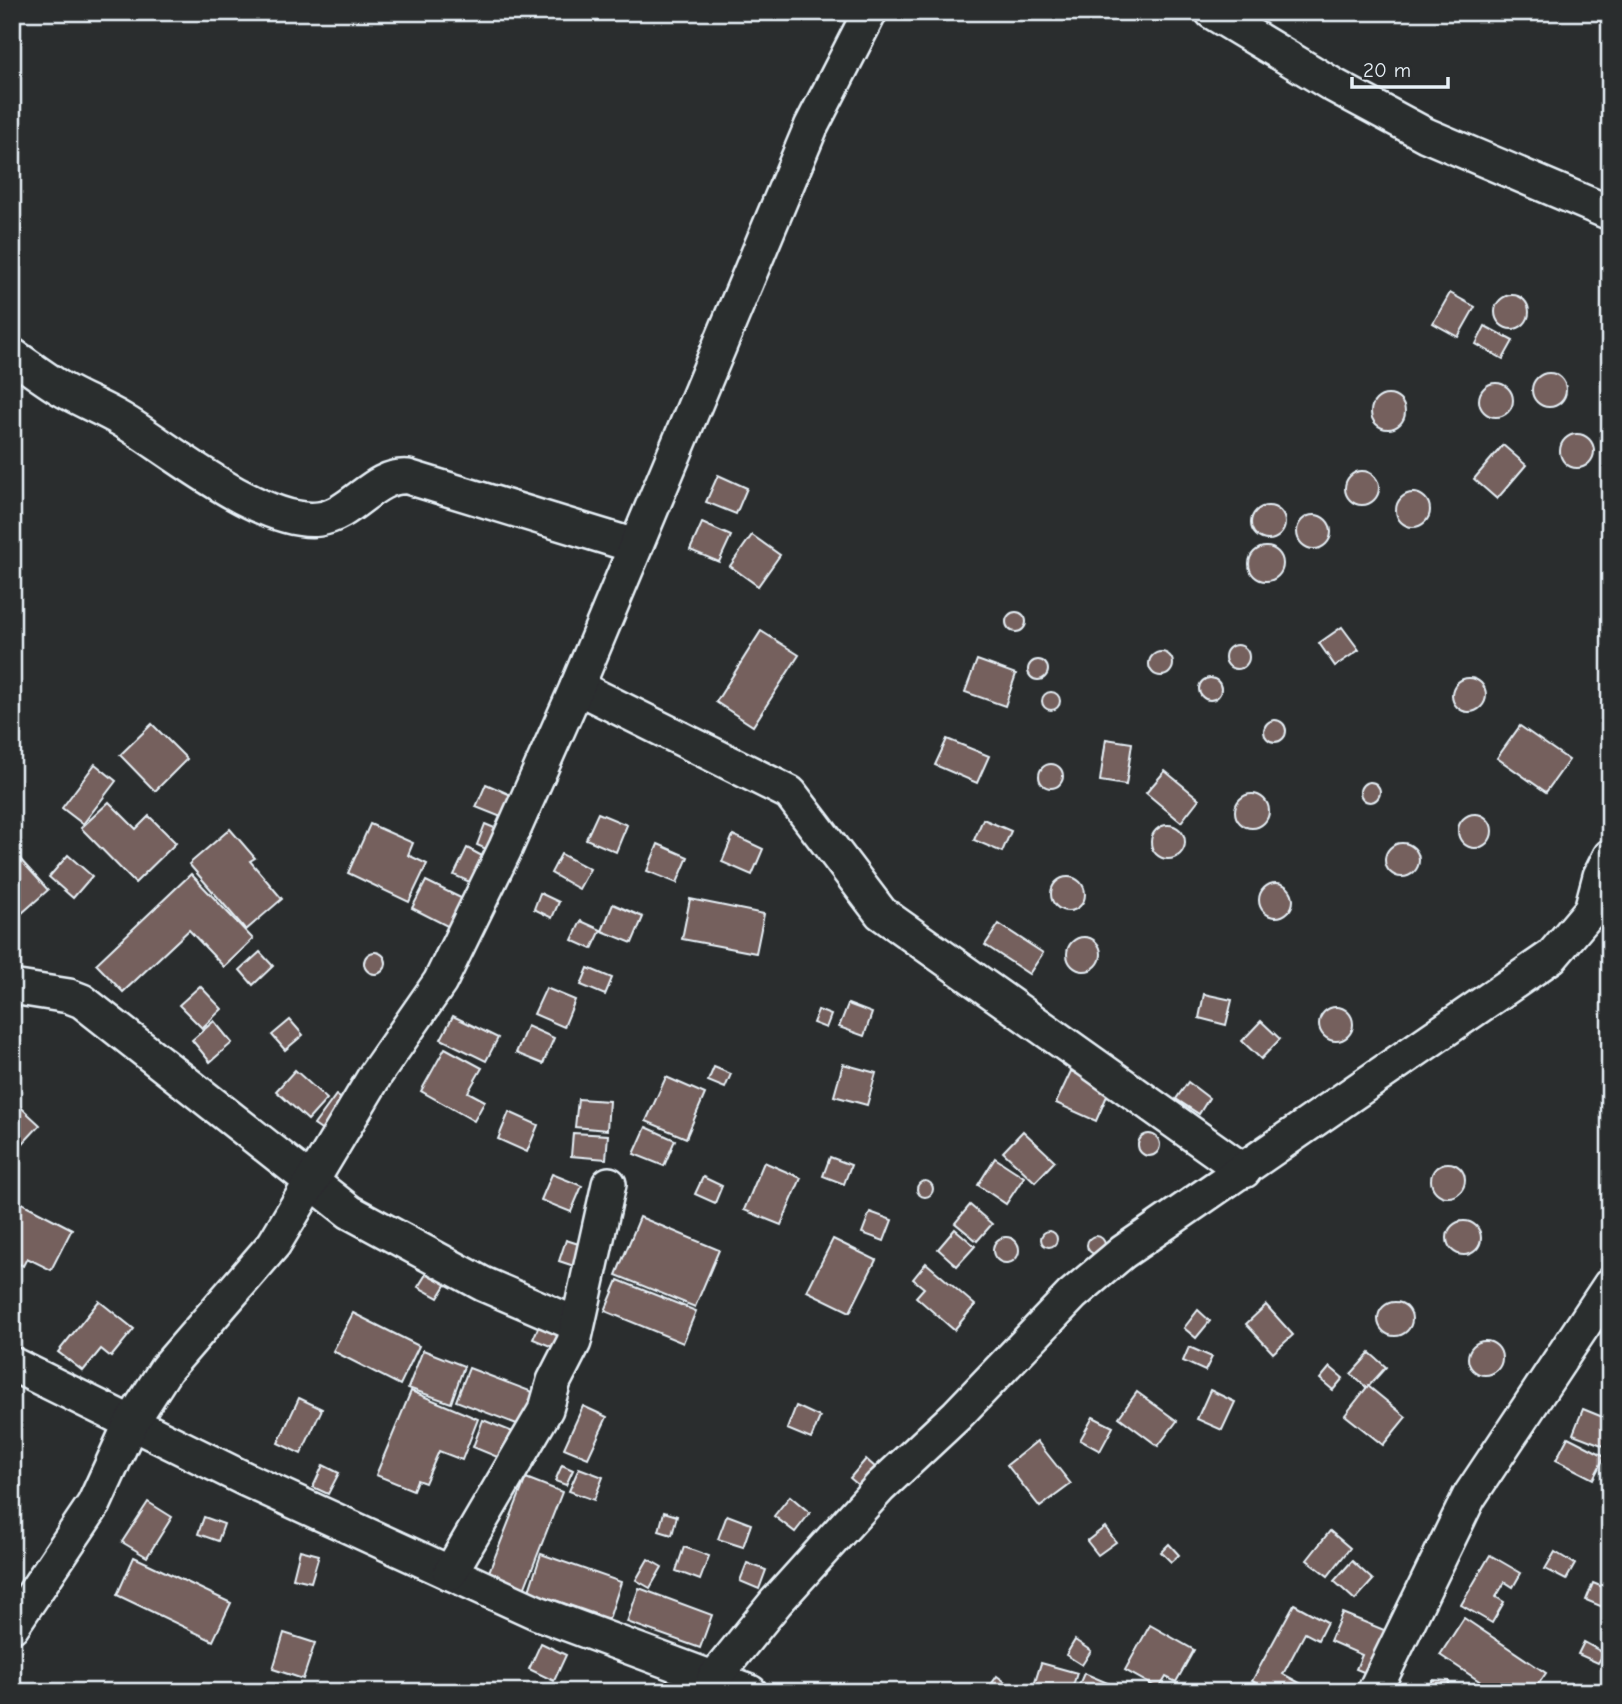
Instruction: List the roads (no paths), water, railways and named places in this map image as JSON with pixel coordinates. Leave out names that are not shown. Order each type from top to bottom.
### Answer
[{"type":"street","points":[[12,1626],[94,1504],[131,1423],[166,1369],[274,1244],[376,1074],[440,982],[506,847],[577,687],[811,127],[870,12]]},
{"type":"street","points":[[1212,12],[1333,85],[1426,135],[1610,213]]},
{"type":"street","points":[[12,355],[59,387],[118,418],[205,474],[272,511],[320,519],[343,509],[386,480],[408,477],[635,546]]},
{"type":"street","points":[[577,687],[790,793],[881,913],[1244,1171]]},
{"type":"street","points":[[666,1692],[703,1674],[776,1602],[880,1487],[957,1415],[1072,1295],[1123,1252],[1552,956],[1591,909],[1600,876],[1610,856]]},
{"type":"street","points":[[12,987],[82,1001],[311,1185],[349,1212],[483,1284],[576,1324]]},
{"type":"street","points":[[450,1573],[546,1409],[554,1381],[574,1342],[609,1184]]},
{"type":"street","points":[[1374,1692],[1469,1497],[1610,1285]]},
{"type":"street","points":[[12,1364],[245,1479],[538,1613],[750,1692]]}]
